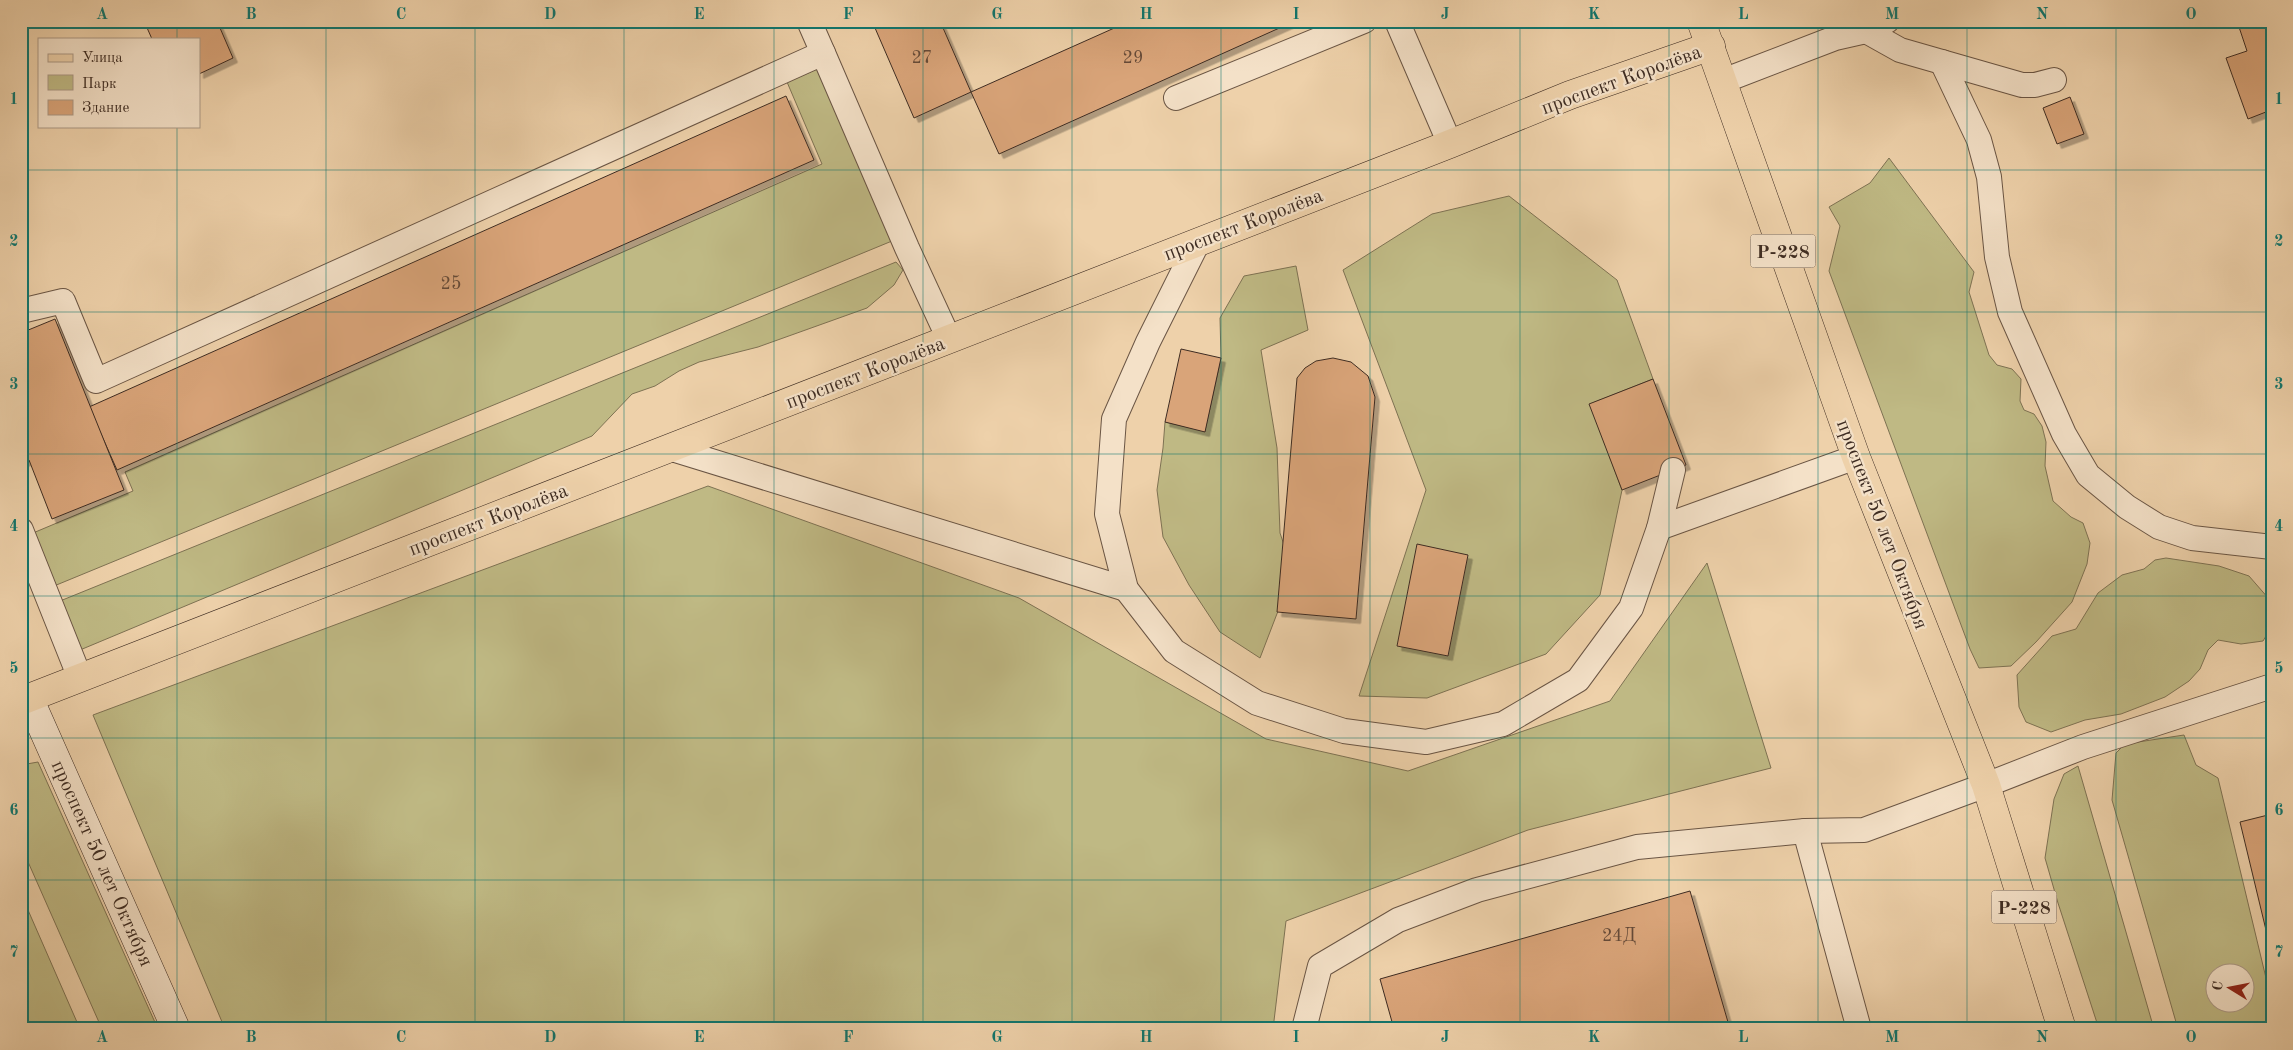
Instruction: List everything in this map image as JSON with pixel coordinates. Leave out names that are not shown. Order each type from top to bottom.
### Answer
[{"type":"main road","name":"проспект Королёва","points":[[25,699],[1450,144],[1570,95],[1706,34]]},
{"type":"main road","name":"проспект 50 лет Октября","points":[[1706,34],[1856,457],[1986,786],[2062,1029]]},
{"type":"street","name":"проспект 50 лет Октября","points":[[25,699],[176,1029]]},
{"type":"lane","points":[[810,21],[907,248],[949,339]]},
{"type":"lane","points":[[1176,98],[1364,21]]},
{"type":"lane","points":[[1398,21],[1450,144]]},
{"type":"lane","points":[[1723,81],[1835,38],[1866,31],[1887,21]]},
{"type":"lane","points":[[1866,31],[1900,50],[2022,85],[2035,85],[2054,80]]},
{"type":"lane","points":[[21,311],[63,301],[96,381],[823,53]]},
{"type":"lane","points":[[1942,62],[1979,140],[1989,177],[1997,257],[2010,312],[2060,425],[2088,475],[2127,507],[2159,527],[2192,538],[2272,547]]},
{"type":"lane","points":[[1198,242],[1148,342],[1114,419],[1106,514],[1126,589],[1174,651],[1257,703],[1344,731],[1426,742],[1503,724],[1578,680],[1631,608],[1659,528],[1673,470]]},
{"type":"lane","points":[[670,448],[1126,589]]},
{"type":"lane","points":[[1659,528],[1856,457]]},
{"type":"lane","points":[[21,530],[80,678]]},
{"type":"lane","points":[[1304,1029],[1320,966],[1398,920],[1477,890],[1637,846],[1805,831],[1864,830],[1986,786],[2082,747],[2272,686]]},
{"type":"lane","points":[[1805,831],[1859,1029]]},
{"type":"green space","points":[[817,69],[892,241],[54,586],[33,533],[133,491],[125,472],[822,164],[787,82]]},
{"type":"green space","points":[[1889,158],[1974,272],[1969,292],[1989,355],[1997,365],[2012,369],[2021,379],[2020,401],[2024,410],[2034,414],[2042,426],[2046,442],[2045,466],[2053,501],[2071,517],[2083,523],[2090,543],[2087,564],[2072,602],[2036,642],[2011,666],[1979,668],[1970,649],[1829,271],[1840,226],[1829,207],[1870,183]]},
{"type":"green space","points":[[1509,196],[1617,280],[1653,379],[1590,404],[1622,490],[1600,595],[1546,654],[1427,698],[1359,696],[1426,490],[1343,270],[1432,214]]},
{"type":"green space","points":[[896,262],[903,270],[894,285],[867,308],[758,347],[699,362],[679,371],[655,386],[632,394],[592,436],[80,650],[60,601]]},
{"type":"green space","points":[[1296,266],[1308,330],[1261,350],[1277,448],[1280,533],[1293,572],[1260,658],[1220,632],[1189,585],[1163,537],[1157,490],[1165,422],[1205,431],[1221,358],[1220,318],[1244,276]]},
{"type":"green space","points":[[708,486],[1019,598],[1266,739],[1408,771],[1610,701],[1707,563],[1771,768],[1528,830],[1286,921],[1273,1029],[225,1029],[93,715]]},
{"type":"green space","points":[[2166,558],[2219,566],[2249,576],[2269,599],[2271,628],[2263,641],[2241,644],[2218,640],[2208,650],[2200,669],[2189,681],[2165,697],[2121,714],[2085,720],[2051,732],[2026,722],[2019,707],[2017,675],[2052,636],[2076,629],[2098,593],[2122,575],[2144,569],[2155,560]]},
{"type":"green space","points":[[2184,735],[2196,765],[2218,778],[2272,1003],[2272,1029],[2178,1029],[2112,800],[2116,753],[2125,744]]},
{"type":"green space","points":[[38,762],[158,1029],[102,1029],[21,846],[21,765]]},
{"type":"green space","points":[[2078,766],[2154,1029],[2099,1029],[2058,903],[2045,858],[2054,799],[2064,774]]},
{"type":"green space","points":[[21,894],[80,1029],[21,1029]]},
{"type":"building","points":[[144,21],[217,21],[233,58],[200,74],[200,38],[152,38]]},
{"type":"building","points":[[872,21],[940,21],[971,92],[914,118]]},
{"type":"building","points":[[1130,21],[1295,21],[999,154],[971,92]]},
{"type":"building","points":[[2237,21],[2272,21],[2272,114],[2271,110],[2248,119],[2226,58],[2247,51]]},
{"type":"building","points":[[786,96],[814,160],[117,470],[89,407]]},
{"type":"building","points":[[2070,97],[2084,134],[2057,144],[2043,108]]},
{"type":"building","points":[[55,319],[124,490],[52,519],[29,460],[21,463],[21,333]]},
{"type":"building","points":[[1181,349],[1221,358],[1205,432],[1165,422]]},
{"type":"building","points":[[1333,358],[1351,362],[1368,376],[1375,397],[1356,619],[1277,612],[1297,378],[1305,368],[1316,361]]},
{"type":"building","points":[[1653,379],[1686,465],[1622,490],[1589,404]]},
{"type":"building","points":[[1417,544],[1468,555],[1448,656],[1397,646]]},
{"type":"building","points":[[2272,814],[2272,955],[2240,822]]},
{"type":"building","points":[[1690,891],[1730,1029],[1394,1029],[1380,979]]}]
